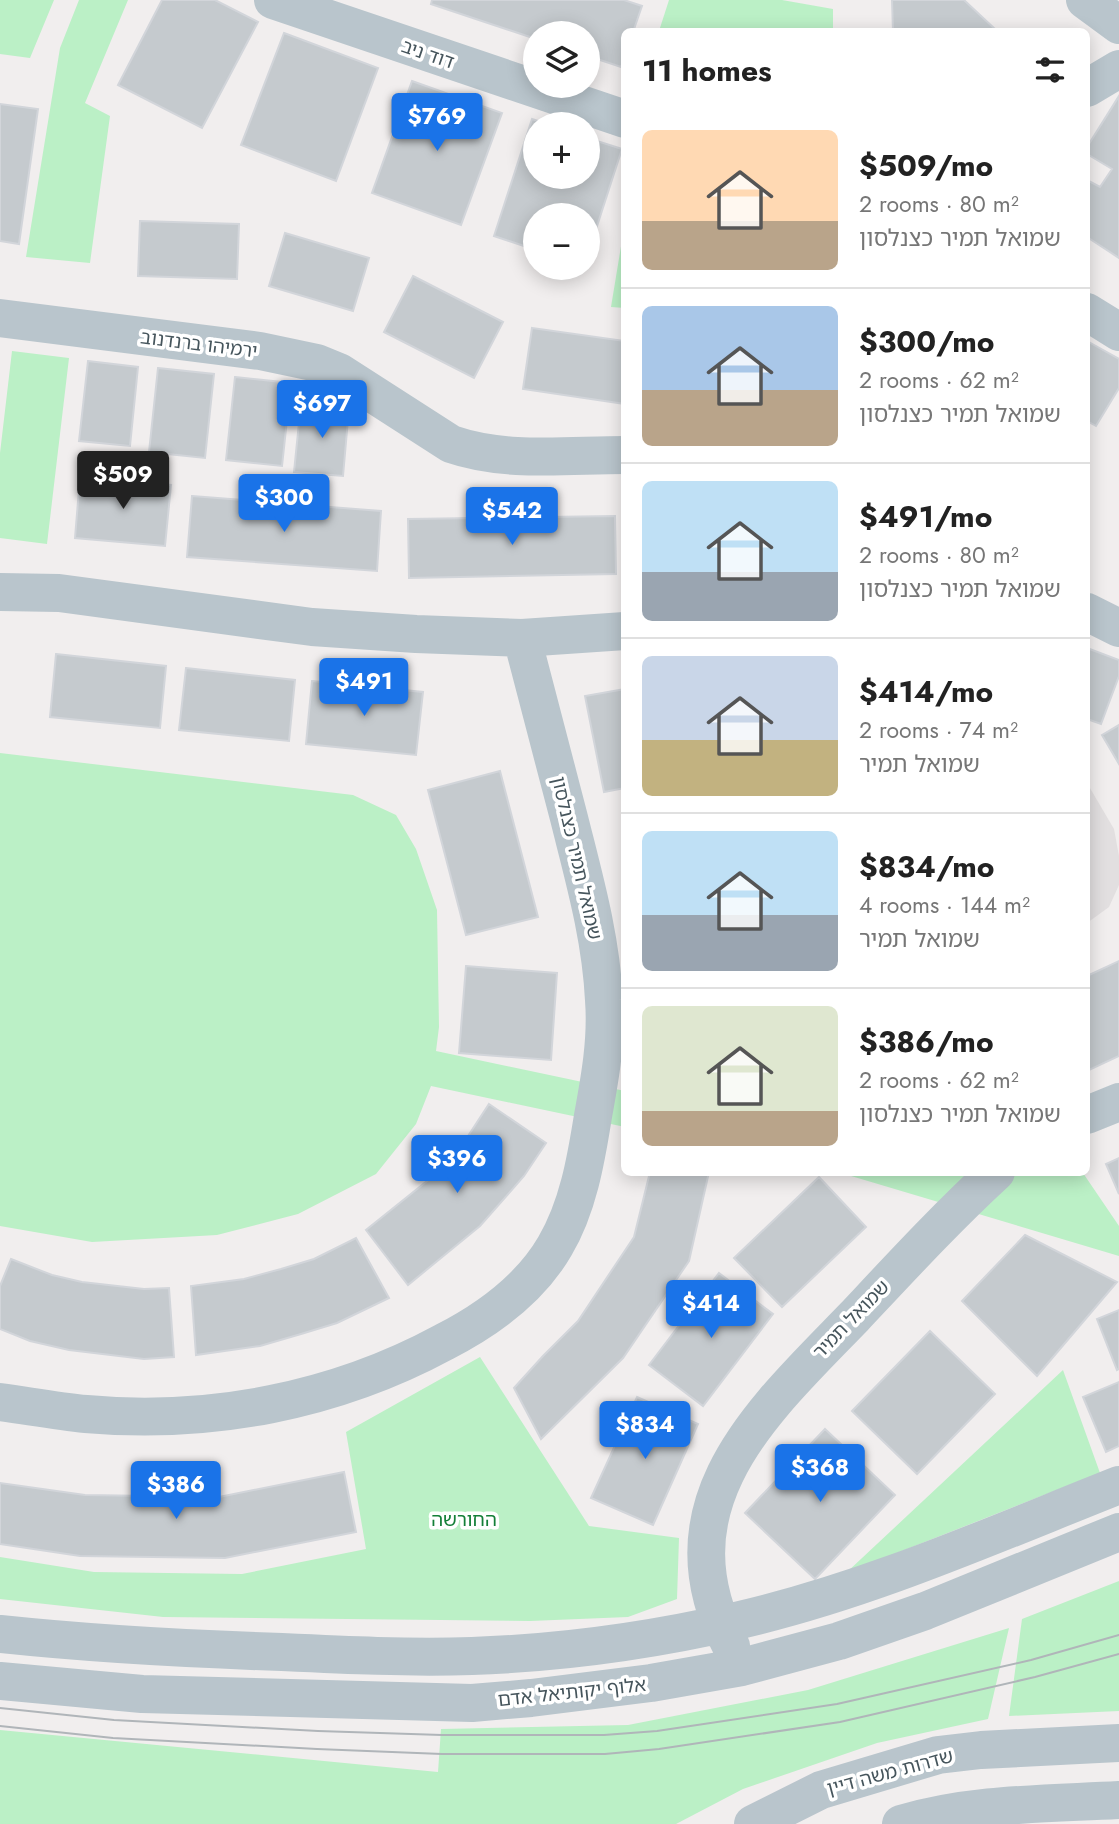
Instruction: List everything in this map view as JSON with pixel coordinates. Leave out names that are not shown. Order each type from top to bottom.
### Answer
[{"type":"street","name":"דוד ניב","points":[[272,0],[621,118]]},
{"type":"street","points":[[1085,0],[1119,25]]},
{"type":"street","points":[[1090,314],[1119,332]]},
{"type":"street","name":"ירמיהו ברנדנוב","points":[[0,318],[260,351],[317,363],[340,372],[451,444],[471,451],[496,456],[621,456]]},
{"type":"street","points":[[0,592],[59,593],[312,627],[526,641],[621,631]]},
{"type":"street","points":[[1090,614],[1119,628]]},
{"type":"street","name":"שמואל תמיר כצנלסון","points":[[0,1402],[87,1414],[146,1416],[252,1409],[309,1395],[409,1362],[463,1332],[502,1305],[530,1280],[554,1246],[570,1212],[584,1170],[600,1082],[604,1000],[593,912],[526,641]]},
{"type":"street","points":[[1090,1114],[1119,1102]]},
{"type":"street","name":"שמואל תמיר","points":[[742,1667],[730,1622],[709,1585],[707,1552],[709,1519],[732,1457],[757,1421],[791,1382],[957,1208],[992,1176]]},
{"type":"street","points":[[0,1634],[145,1647],[333,1654],[471,1656],[577,1647],[730,1622],[825,1597],[909,1568],[1119,1485]]},
{"type":"street","name":"אלוף יקותיאל אדם","points":[[0,1681],[142,1694],[472,1703],[651,1684],[742,1667],[839,1641],[925,1611],[1119,1532]]},
{"type":"street","name":"שדרות משה דיין","points":[[753,1824],[821,1790],[938,1755],[981,1750],[1119,1743]]},
{"type":"street","points":[[901,1824],[948,1811],[1119,1800]]},
{"type":"shaded area","points":[[1090,788],[1114,829],[1119,856],[1119,885],[1109,907],[1090,921]]},
{"type":"green space","points":[[0,0],[54,0],[30,58],[0,54]]},
{"type":"green space","points":[[79,0],[128,0],[85,103],[110,116],[90,263],[26,257],[60,48]]},
{"type":"green space","points":[[669,0],[782,0],[833,9],[833,28],[660,28]]},
{"type":"green space","points":[[621,246],[621,308],[611,307]]},
{"type":"green space","points":[[12,351],[69,358],[47,544],[0,538],[0,453]]},
{"type":"green space","points":[[0,753],[353,795],[396,815],[416,849],[437,910],[439,1027],[436,1051],[621,1090],[621,1126],[431,1086],[416,1124],[376,1174],[298,1214],[217,1235],[92,1242],[0,1226]]},
{"type":"green space","points":[[851,1176],[1085,1176],[1119,1226],[1119,1256]]},
{"type":"green space","name":"החורשה","points":[[480,1357],[589,1526],[679,1538],[677,1599],[628,1617],[530,1621],[163,1617],[0,1599],[0,1557],[94,1572],[242,1574],[366,1549],[346,1432]]},
{"type":"green space","points":[[1063,1370],[1100,1473],[846,1573]]},
{"type":"green space","points":[[1119,1581],[1119,1711],[1009,1716],[1022,1619]]},
{"type":"green space","points":[[1009,1628],[988,1719],[877,1743],[743,1789],[676,1824],[0,1824],[0,1730],[438,1772],[441,1729],[628,1725],[808,1690]]},
{"type":"building","points":[[162,0],[215,0],[258,22],[202,128],[118,85]]},
{"type":"building","points":[[432,0],[624,0],[642,6],[634,28],[621,28],[621,67],[600,60],[600,21],[523,21],[523,35],[431,4]]},
{"type":"building","points":[[892,0],[964,0],[994,28],[893,28]]},
{"type":"building","points":[[284,33],[378,68],[336,181],[241,145]]},
{"type":"building","points":[[412,81],[502,113],[461,225],[372,193]]},
{"type":"building","points":[[1119,96],[1119,258],[1090,239],[1090,182],[1100,187],[1112,169],[1090,156],[1090,142]]},
{"type":"building","points":[[0,104],[38,109],[19,244],[0,241]]},
{"type":"building","points":[[600,142],[621,149],[600,217],[600,203],[523,203],[523,246],[494,236],[523,147],[523,189],[600,189]]},
{"type":"building","points":[[140,221],[239,224],[237,279],[138,276]]},
{"type":"building","points":[[285,233],[369,258],[353,311],[269,286]]},
{"type":"building","points":[[413,276],[503,322],[474,378],[384,332]]},
{"type":"building","points":[[532,328],[621,340],[621,403],[523,389]]},
{"type":"building","points":[[1090,343],[1119,359],[1119,388],[1096,426],[1090,423]]},
{"type":"building","points":[[88,361],[138,367],[130,446],[79,441]]},
{"type":"building","points":[[158,368],[214,374],[205,458],[149,452]]},
{"type":"building","points":[[235,377],[291,383],[282,466],[226,460]]},
{"type":"building","points":[[301,403],[349,408],[343,476],[294,472]]},
{"type":"building","points":[[80,477],[171,485],[165,546],[75,538]]},
{"type":"building","points":[[192,496],[381,511],[377,571],[187,557]]},
{"type":"building","points":[[615,516],[616,574],[409,578],[408,519]]},
{"type":"building","points":[[1090,649],[1119,660],[1119,676],[1101,724],[1090,720]]},
{"type":"building","points":[[56,654],[166,666],[160,728],[50,717]]},
{"type":"building","points":[[186,668],[295,680],[289,741],[179,730]]},
{"type":"building","points":[[312,681],[423,692],[416,755],[306,744]]},
{"type":"building","points":[[621,690],[621,789],[604,792],[585,696]]},
{"type":"building","points":[[1119,725],[1119,764],[1102,735]]},
{"type":"building","points":[[500,771],[538,917],[466,935],[428,790]]},
{"type":"building","points":[[1119,961],[1119,1056],[1090,1070],[1090,975]]},
{"type":"building","points":[[466,966],[557,973],[551,1060],[459,1053]]},
{"type":"building","points":[[489,1104],[546,1143],[524,1176],[480,1226],[408,1285],[366,1230],[432,1177],[468,1136]]},
{"type":"building","points":[[1119,1158],[1119,1194],[1106,1164]]},
{"type":"building","points":[[649,1176],[708,1176],[689,1261],[623,1358],[541,1439],[514,1388],[578,1321],[634,1237]]},
{"type":"building","points":[[819,1177],[866,1227],[782,1307],[734,1258]]},
{"type":"building","points":[[1025,1235],[1117,1282],[1037,1376],[962,1301]]},
{"type":"building","points":[[356,1238],[389,1298],[337,1323],[301,1334],[260,1346],[196,1355],[191,1286],[244,1279],[281,1269],[314,1259]]},
{"type":"building","points":[[11,1259],[52,1275],[82,1282],[144,1289],[169,1288],[174,1357],[144,1359],[69,1350],[30,1341],[0,1329],[0,1286]]},
{"type":"building","points":[[719,1273],[773,1314],[703,1406],[649,1365]]},
{"type":"building","points":[[1119,1310],[1119,1369],[1117,1370],[1097,1319]]},
{"type":"building","points":[[930,1331],[995,1394],[917,1474],[852,1411]]},
{"type":"building","points":[[1119,1382],[1119,1446],[1106,1452],[1083,1397]]},
{"type":"building","points":[[637,1397],[698,1424],[653,1525],[591,1498]]},
{"type":"building","points":[[825,1429],[895,1495],[815,1579],[745,1513]]},
{"type":"building","points":[[344,1472],[356,1532],[225,1558],[80,1556],[0,1544],[0,1483],[85,1495],[219,1497]]},
{"type":"tram line","points":[[0,1708],[114,1720],[318,1731],[442,1735],[604,1735],[657,1731],[837,1704],[1031,1660],[1119,1635]]},
{"type":"tram line","points":[[0,1726],[113,1738],[317,1749],[442,1754],[605,1754],[659,1749],[840,1722],[1035,1677],[1119,1654]]}]
